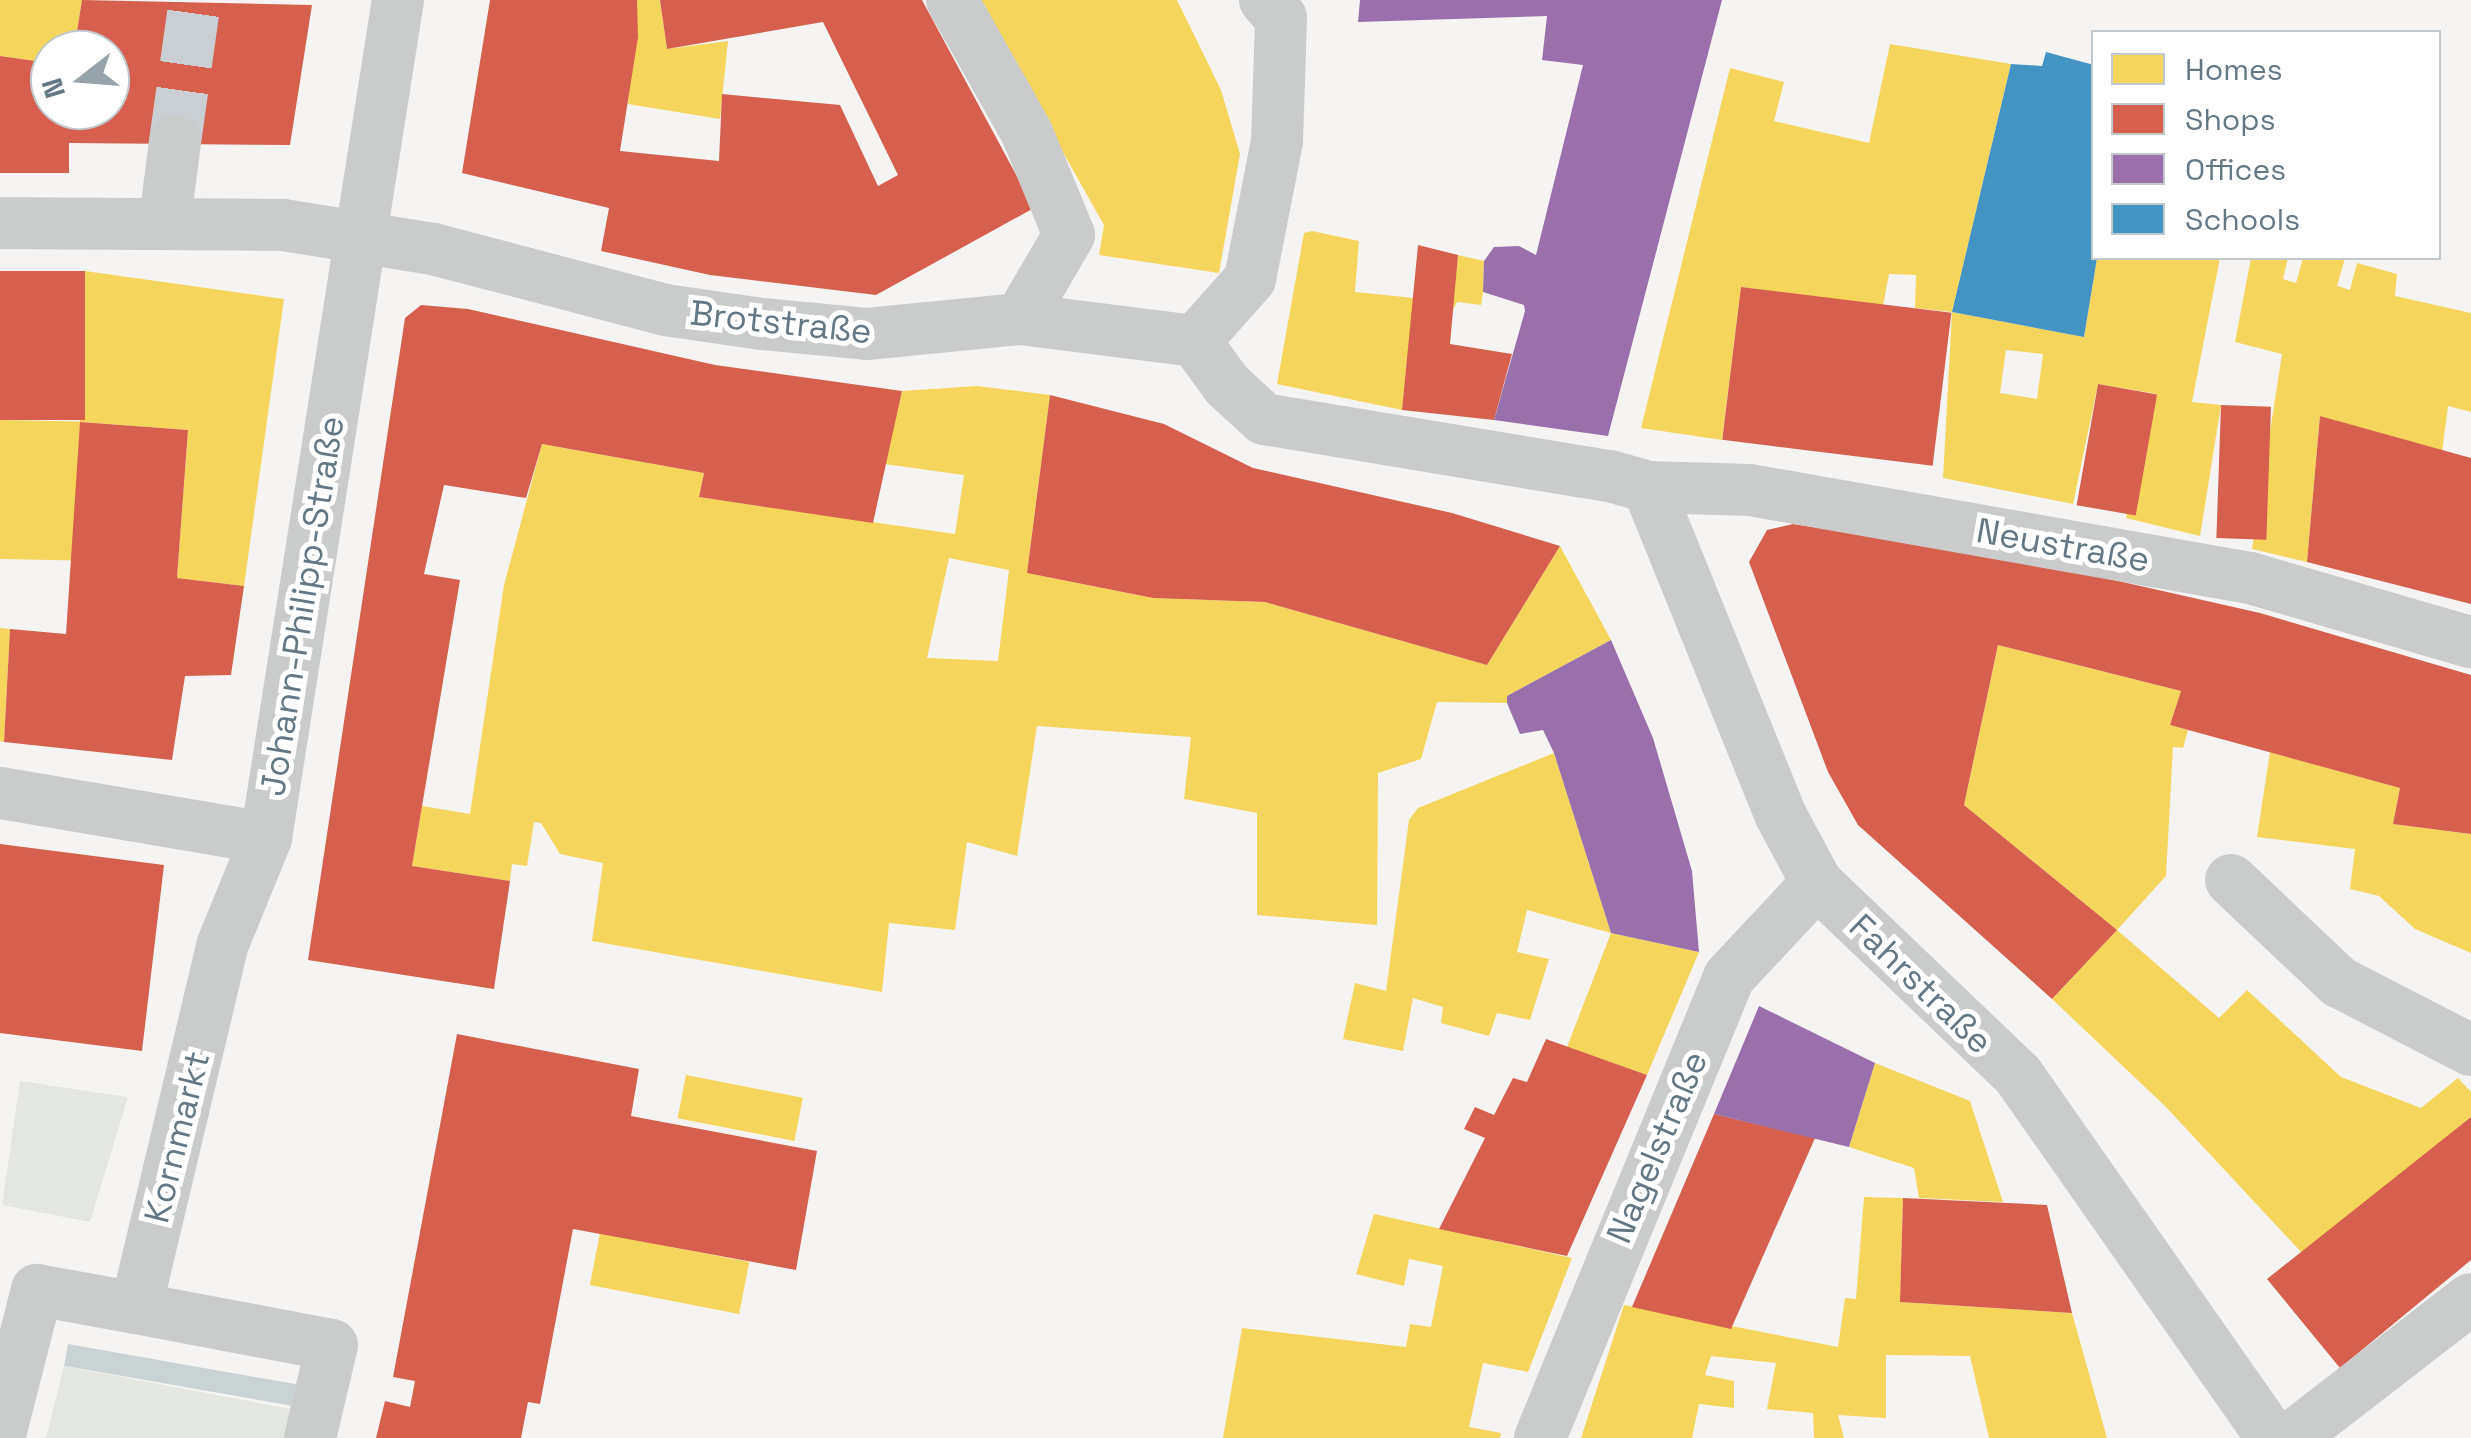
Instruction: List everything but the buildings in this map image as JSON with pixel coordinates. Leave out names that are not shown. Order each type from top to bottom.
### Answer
[{"type":"street","name":"Johann-Philipp-Straße","points":[[218,966],[266,838],[398,0]]},
{"type":"street","points":[[952,0],[1028,133],[1070,235],[1020,319]]},
{"type":"street","points":[[1264,0],[1281,18],[1276,141],[1250,279],[1195,341],[1227,385],[1264,419],[1610,476],[1648,488]]},
{"type":"street","points":[[165,220],[174,142]]},
{"type":"street","name":"Brotstraße","points":[[0,223],[165,220],[283,224],[433,248],[665,310],[762,324],[868,334],[1020,319],[1195,341]]},
{"type":"street","name":"Neustraße","points":[[1648,488],[1750,490],[2250,578],[2471,642]]},
{"type":"street","name":"Fahrstraße","points":[[1648,488],[1780,814],[1816,883],[2018,1076],[2266,1434]]},
{"type":"street","points":[[0,792],[266,838]]},
{"type":"street","points":[[2231,880],[2339,982],[2471,1050]]},
{"type":"street","name":"Nagelstraße","points":[[1540,1438],[1728,977],[1816,883]]},
{"type":"street","name":"Kornmarkt","points":[[136,1308],[218,966]]},
{"type":"street","points":[[0,1435],[37,1290],[332,1345],[310,1438]]},
{"type":"street","points":[[2266,1434],[2471,1299]]},
{"type":"shaded area","points":[[20,1081],[128,1097],[90,1222],[2,1205]]},
{"type":"shaded area","points":[[68,1344],[296,1384],[293,1406],[64,1366]]},
{"type":"shaded area","points":[[64,1366],[291,1409],[285,1438],[46,1438]]},
{"type":"tunnel","points":[[175,142],[195,0]]}]
